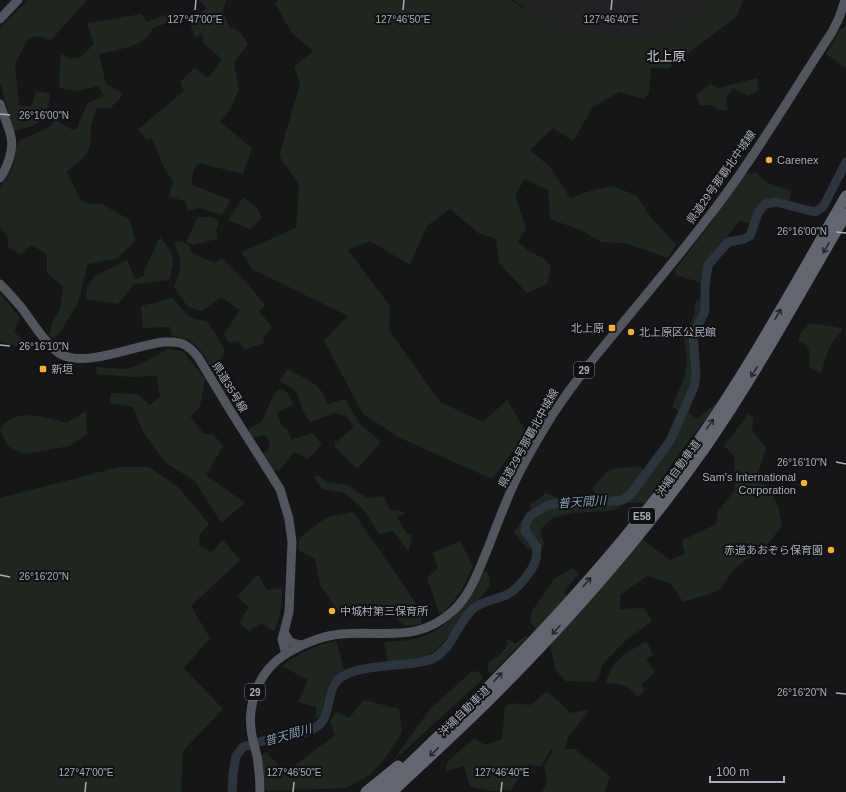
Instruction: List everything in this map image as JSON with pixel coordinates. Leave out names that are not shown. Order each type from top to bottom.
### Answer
[{"type":"highway","name":"沖縄自動車道","points":[[380,792],[488,688],[546,628],[624,538],[672,478],[718,412],[756,352],[846,196]]},
{"type":"highway","name":"沖縄自動車道","points":[[392,792],[502,687],[597,584],[650,520],[704,448],[725,417],[772,342],[846,214]]},
{"type":"highway","points":[[366,792],[414,754],[426,748]]},
{"type":"main road","points":[[0,19],[18,0]]},
{"type":"main road","name":"県道29号那覇北中城線","points":[[260,792],[251,729],[251,716],[253,701],[261,678],[267,670],[286,654],[301,645],[338,634],[399,634],[419,631],[442,620],[462,601],[470,590],[514,484],[554,412],[583,372],[722,200],[832,32],[839,18],[844,0]]},
{"type":"main road","points":[[0,104],[11,137],[10,156],[5,171],[0,178]]},
{"type":"main road","name":"県道35号線","points":[[0,284],[20,306],[54,350],[62,355],[76,359],[90,358],[156,343],[170,342],[183,344],[192,349],[280,489],[290,520],[292,542],[288,612],[282,639],[286,654]]},
{"type":"main road","points":[[284,632],[290,642],[301,645]]},
{"type":"shaded area","points":[[28,0],[87,0],[51,40],[37,36],[28,39],[15,64],[19,105],[31,107],[36,91],[50,94],[47,111],[42,120],[32,126],[16,131],[13,129],[0,82],[0,28]]},
{"type":"shaded area","points":[[199,0],[226,0],[223,10],[229,26],[241,33],[248,44],[234,62],[239,90],[229,111],[220,122],[252,148],[243,174],[198,163],[193,171],[192,185],[231,200],[222,215],[198,208],[188,211],[185,201],[169,197],[173,181],[165,170],[152,138],[146,139],[138,129],[184,91],[180,82],[194,68],[208,78],[222,59],[204,44],[202,34],[195,38],[190,26],[207,8]]},
{"type":"shaded area","points":[[278,0],[511,0],[569,37],[599,40],[615,35],[659,38],[704,12],[701,0],[738,0],[741,2],[737,16],[669,68],[651,68],[649,93],[644,99],[619,92],[593,107],[573,141],[553,128],[530,150],[550,167],[570,198],[590,191],[612,186],[636,195],[650,216],[676,245],[668,258],[624,243],[601,242],[583,231],[550,219],[548,190],[525,179],[515,195],[526,229],[518,242],[530,252],[544,258],[551,267],[547,284],[527,293],[499,263],[496,239],[478,233],[450,209],[427,226],[410,265],[370,241],[348,250],[390,306],[389,330],[440,402],[483,422],[507,400],[527,433],[492,479],[400,438],[363,414],[324,341],[348,316],[252,269],[241,252],[296,228],[299,184],[279,156],[300,84],[294,67],[313,51],[291,32],[275,3]]},
{"type":"shaded area","points":[[513,0],[743,1],[737,17],[669,66],[555,50],[524,7]]},
{"type":"shaded area","points":[[172,12],[180,18],[153,28],[144,40],[130,47],[99,54],[106,84],[122,93],[120,99],[110,108],[97,108],[91,126],[90,145],[87,154],[67,172],[80,199],[89,204],[102,204],[130,220],[135,241],[116,259],[88,264],[78,303],[55,338],[49,336],[53,321],[60,309],[63,287],[47,273],[47,254],[31,245],[21,255],[8,247],[7,235],[0,228],[0,187],[14,163],[16,147],[21,140],[49,127],[55,120],[73,130],[78,128],[79,122],[88,103],[104,96],[98,86],[80,91],[59,88],[60,60],[62,53],[69,59],[81,57],[94,44],[87,23],[141,14],[147,22]]},
{"type":"shaded area","points":[[846,26],[846,68],[826,54],[840,29]]},
{"type":"shaded area","points":[[757,78],[759,90],[749,96],[733,88],[726,98],[728,110],[719,110],[711,105],[700,105],[696,95],[710,84],[718,88]]},
{"type":"shaded area","points":[[756,173],[768,183],[791,191],[789,201],[776,198],[764,200],[756,212],[752,224],[739,221],[707,263],[702,283],[676,275],[675,270],[745,174]]},
{"type":"shaded area","points":[[243,197],[258,209],[261,218],[250,229],[228,220]]},
{"type":"shaded area","points":[[198,217],[210,217],[219,220],[216,231],[218,239],[193,245],[186,242]]},
{"type":"shaded area","points":[[160,237],[171,253],[173,261],[173,267],[169,280],[134,284],[118,304],[86,299],[87,286],[95,276],[127,260],[135,279],[144,276],[144,271]]},
{"type":"shaded area","points":[[182,241],[190,246],[191,252],[214,263],[222,258],[249,285],[265,305],[259,311],[272,327],[262,339],[266,343],[244,350],[239,341],[231,343],[228,342],[224,334],[240,310],[221,297],[202,311],[188,307],[174,286],[179,273],[180,260],[174,243]]},
{"type":"shaded area","points":[[0,293],[20,318],[14,332],[21,338],[21,343],[16,346],[0,341]]},
{"type":"shaded area","points":[[173,298],[185,313],[194,319],[207,321],[218,338],[225,351],[221,359],[225,383],[221,386],[203,353],[190,340],[172,336],[170,327],[143,328],[141,306]]},
{"type":"shaded area","points":[[707,298],[705,316],[694,336],[696,388],[690,403],[689,413],[697,419],[716,403],[717,404],[682,450],[645,503],[626,503],[612,511],[573,513],[552,518],[540,530],[544,544],[540,551],[528,549],[514,533],[532,509],[529,505],[546,493],[561,499],[595,505],[599,499],[592,488],[607,472],[614,469],[638,466],[646,470],[665,445],[680,413],[672,406],[684,379],[687,360],[684,336],[694,315],[696,300]]},
{"type":"shaded area","points":[[810,323],[841,328],[842,332],[837,336],[828,350],[821,373],[809,367],[810,355],[808,348],[806,345],[798,341],[800,334]]},
{"type":"shaded area","points":[[168,349],[183,351],[205,379],[200,407],[190,416],[204,434],[213,434],[223,446],[206,475],[245,503],[221,523],[195,481],[166,463],[143,432],[133,407],[109,403],[111,393],[137,394],[150,405],[160,397],[157,376],[130,377],[97,374],[96,367],[124,369],[137,366]]},
{"type":"shaded area","points":[[288,369],[316,385],[323,393],[328,404],[345,399],[360,424],[381,442],[357,469],[335,447],[335,443],[354,427],[346,416],[334,413],[311,422],[303,411],[300,399],[294,390],[288,385],[279,382]]},
{"type":"shaded area","points":[[279,389],[286,391],[294,404],[277,413],[281,425],[287,429],[291,440],[312,433],[322,444],[308,459],[294,452],[279,471],[272,470],[262,454],[268,451],[270,443],[265,435],[252,438],[249,433],[249,428],[262,422],[273,395]]},
{"type":"shaded area","points":[[86,411],[87,434],[70,446],[23,454],[8,446],[0,430],[5,423],[20,416],[36,416],[67,423]]},
{"type":"shaded area","points":[[748,414],[753,417],[752,430],[766,448],[755,482],[768,485],[778,506],[782,526],[767,545],[734,569],[721,588],[715,592],[683,602],[671,584],[647,576],[620,595],[620,609],[644,608],[652,621],[624,642],[603,664],[598,679],[593,682],[565,681],[555,669],[550,644],[642,539],[670,560],[685,554],[683,540],[716,524],[718,511],[735,490],[734,456],[724,446]]},
{"type":"shaded area","points":[[119,467],[149,467],[178,487],[209,524],[200,534],[199,546],[211,552],[223,540],[240,560],[191,606],[210,638],[184,668],[223,709],[183,751],[180,792],[0,792],[0,498]]},
{"type":"shaded area","points":[[318,475],[327,482],[347,485],[367,498],[384,496],[390,510],[404,512],[404,514],[397,517],[407,534],[412,535],[409,552],[393,531],[379,534],[363,509],[344,493],[322,489],[314,478]]},
{"type":"shaded area","points":[[353,512],[421,612],[421,624],[405,626],[386,610],[363,608],[339,613],[320,585],[315,559],[298,550],[299,538],[327,517]]},
{"type":"shaded area","points":[[460,541],[473,566],[461,592],[443,613],[439,613],[427,578],[438,568],[433,553]]},
{"type":"shaded area","points":[[572,568],[579,573],[564,592],[567,596],[536,629],[530,623],[532,611],[554,579]]},
{"type":"shaded area","points":[[486,571],[489,575],[490,586],[438,648],[427,656],[388,662],[384,642],[402,641],[416,638],[436,630],[457,614],[468,601],[481,575]]},
{"type":"shaded area","points":[[258,574],[267,590],[282,588],[281,610],[274,631],[261,623],[249,631],[239,623],[249,607],[237,597]]},
{"type":"shaded area","points":[[526,636],[528,637],[490,675],[487,668],[489,662],[499,656],[508,644],[506,641],[509,639],[515,644]]},
{"type":"shaded area","points":[[336,641],[344,669],[328,684],[321,714],[318,718],[316,716],[316,707],[298,702],[308,680],[282,666],[308,650]]},
{"type":"shaded area","points":[[645,642],[648,644],[653,655],[646,659],[655,672],[641,685],[645,690],[638,697],[628,687],[606,683],[608,675],[620,658]]},
{"type":"shaded area","points":[[477,671],[481,674],[483,679],[392,762],[430,709],[471,672]]},
{"type":"shaded area","points":[[547,691],[571,713],[588,710],[568,737],[565,749],[575,749],[610,776],[605,792],[542,792],[547,783],[544,767],[553,750],[551,749],[541,767],[528,764],[511,790],[490,791],[470,786],[464,766],[445,771],[448,761],[474,738],[485,745],[502,739],[505,707],[511,703],[530,705]]},
{"type":"shaded area","points":[[364,700],[399,709],[402,732],[386,757],[371,774],[347,788],[267,791],[265,788],[261,756],[266,752],[286,772],[335,735],[330,721],[336,711],[349,718]]},
{"type":"waterway","name":"普天間川","points":[[232,792],[236,756],[243,747],[266,740],[310,731],[322,722],[334,685],[343,676],[368,668],[414,663],[432,659],[450,642],[463,620],[474,608],[482,603],[512,592],[529,573],[536,559],[537,547],[525,531],[526,523],[530,516],[552,504],[577,504],[622,500],[630,495],[670,441],[694,387],[696,374],[693,335],[705,311],[705,285],[708,265],[728,242],[744,239],[750,236],[758,213],[765,204],[776,202],[815,212],[823,207],[846,162]]},
{"type":"place","name":"Carenex","points":[[769,160]]},
{"type":"place","name":"北上原","points":[[612,328]]},
{"type":"place","name":"北上原区公民館","points":[[631,332]]},
{"type":"place","name":"新垣","points":[[43,369]]},
{"type":"place","name":"Sam's International Corporation","points":[[804,483]]},
{"type":"place","name":"赤道あおぞら保育園","points":[[831,550]]},
{"type":"place","name":"中城村第三保育所","points":[[332,611]]},
{"type":"district","name":"北上原","points":[[666,56]]}]
